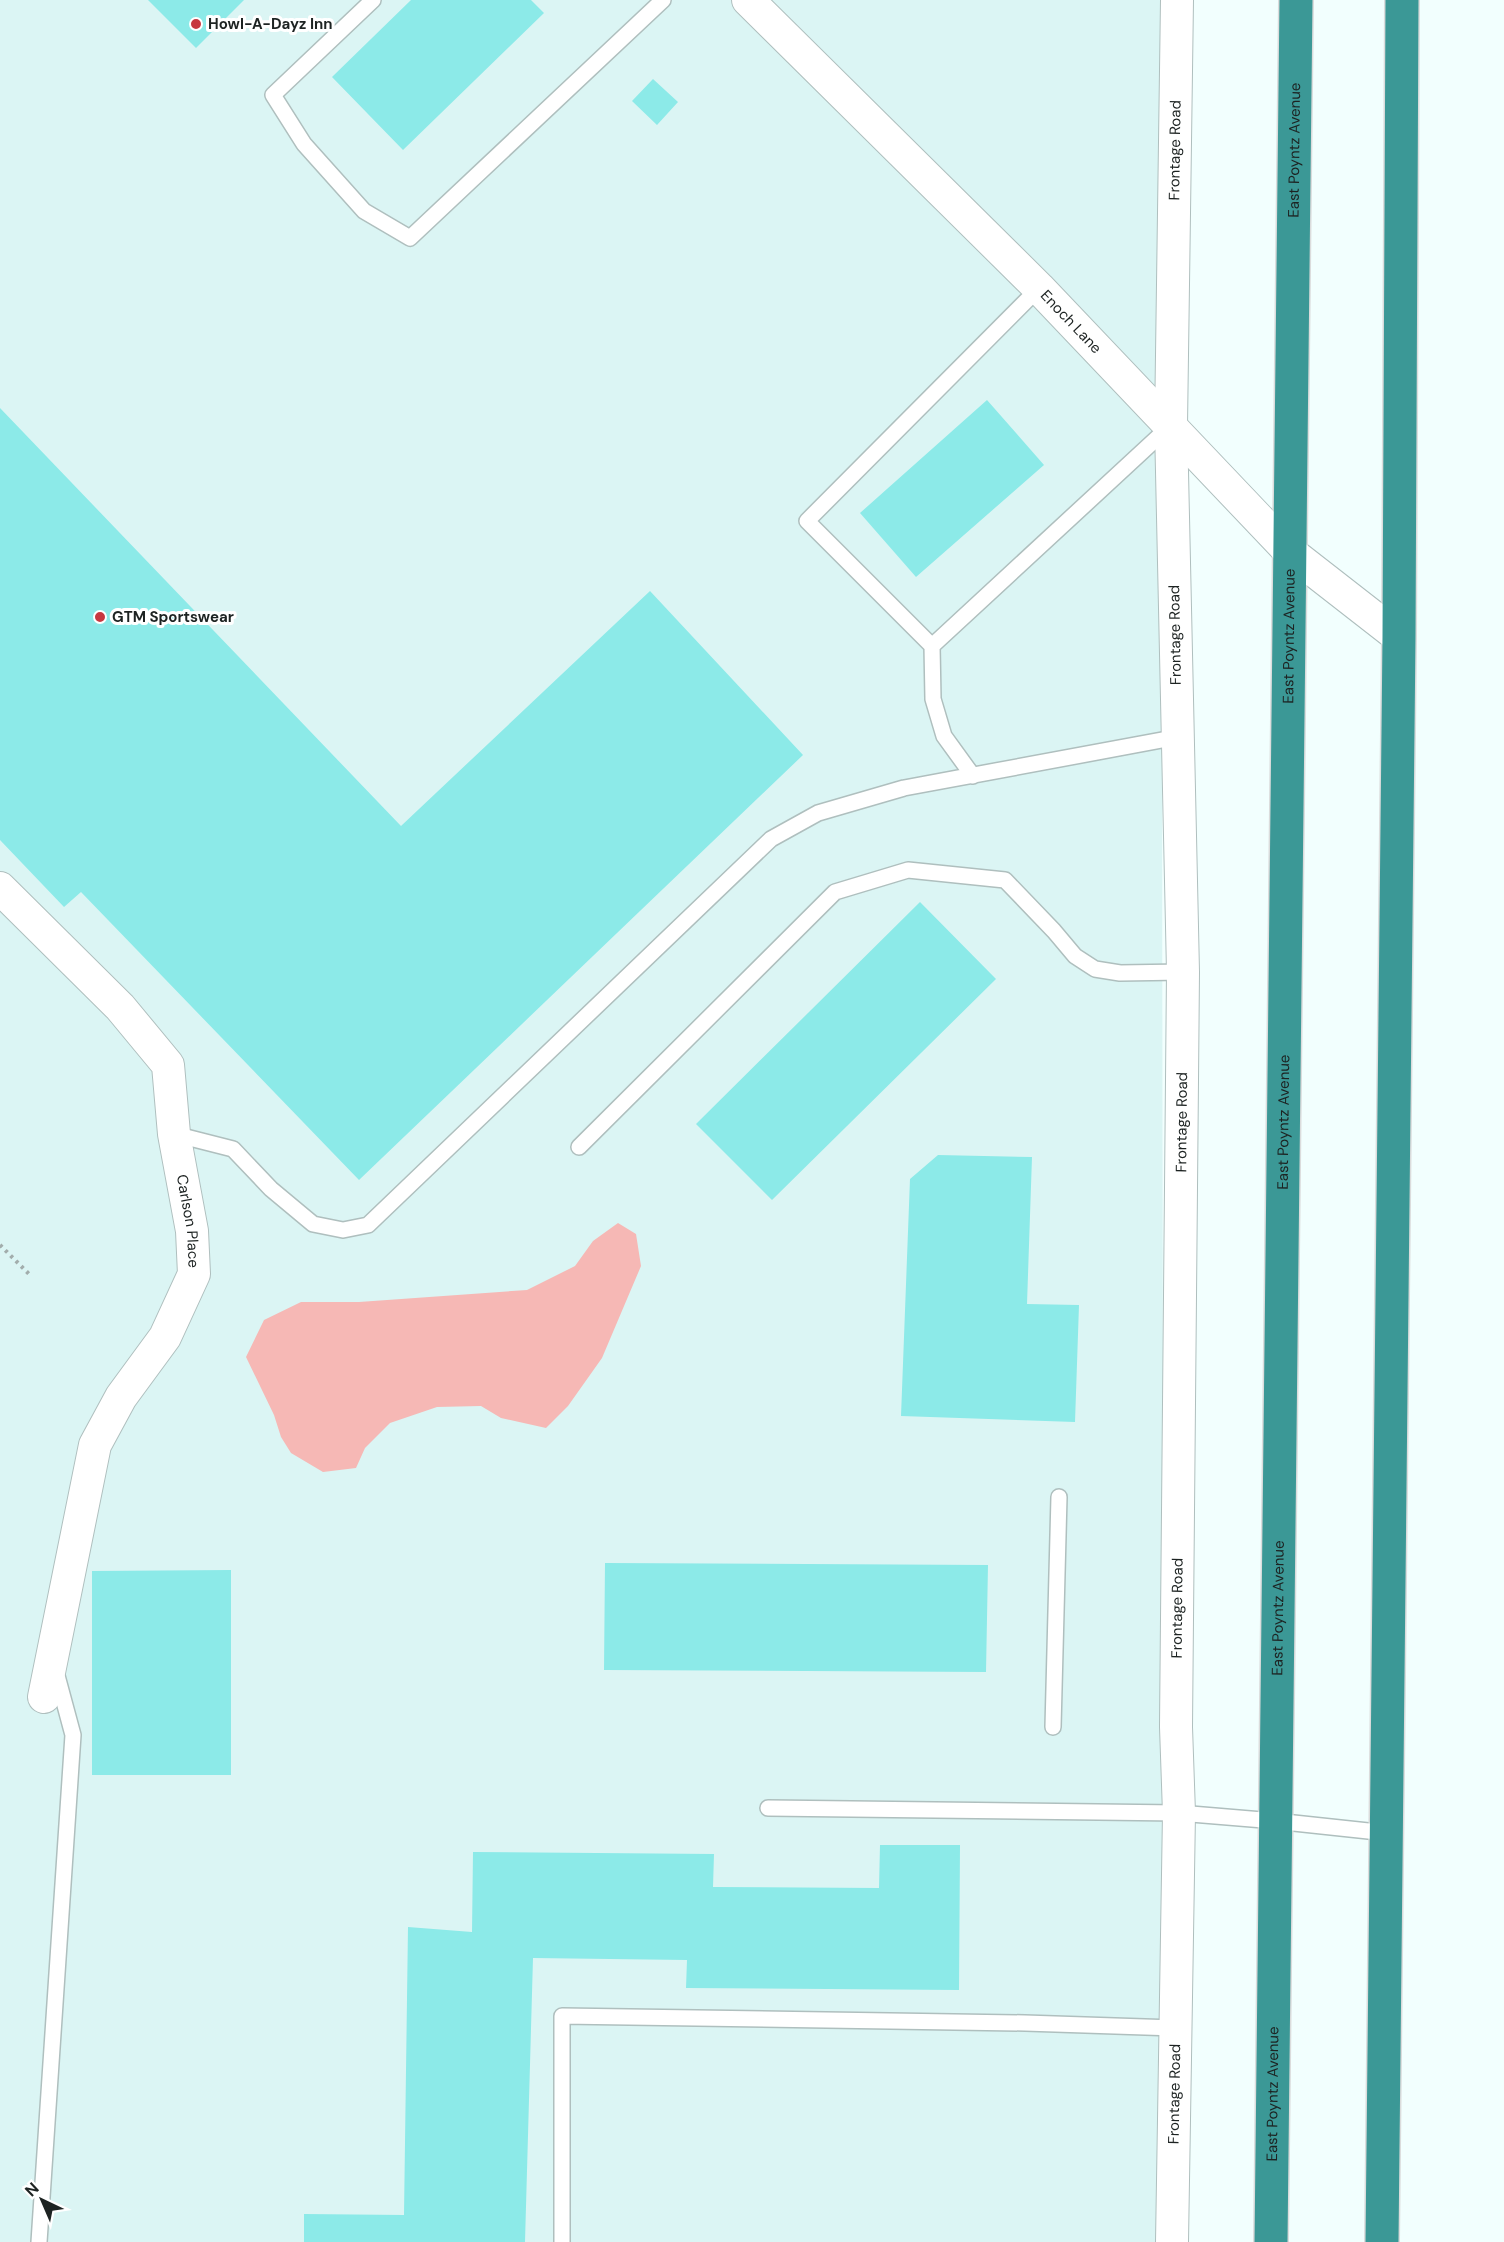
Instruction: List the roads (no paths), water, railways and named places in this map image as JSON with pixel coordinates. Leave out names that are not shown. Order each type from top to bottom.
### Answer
[{"type":"highway","name":"East Poyntz Avenue","points":[[1271,2242],[1296,0]]},
{"type":"highway","points":[[1382,2242],[1399,638],[1402,0]]},
{"type":"street","name":"Enoch Lane","points":[[748,0],[1039,288],[1290,552],[1399,638]]},
{"type":"street","name":"Frontage Road","points":[[1172,2242],[1179,1813],[1176,1727],[1183,972],[1171,426],[1178,0]]},
{"type":"street","name":"Carlson Place","points":[[0,888],[120,1007],[168,1065],[174,1134],[192,1231],[194,1274],[165,1337],[121,1397],[95,1445],[44,1697]]},
{"type":"lane","points":[[373,0],[273,95],[304,144],[364,212],[410,238],[663,0]]},
{"type":"lane","points":[[973,776],[944,736],[933,699],[932,646],[807,521],[1039,288]]},
{"type":"lane","points":[[932,646],[1171,426]]},
{"type":"lane","points":[[174,1134],[233,1149],[271,1189],[313,1224],[344,1230],[368,1226],[771,839],[818,813],[904,788],[1178,737]]},
{"type":"lane","points":[[579,1147],[835,892],[908,870],[1005,880],[1075,956],[1095,969],[1120,973],[1183,972]]},
{"type":"lane","points":[[1053,1727],[1059,1497]]},
{"type":"lane","points":[[39,2242],[73,1735],[52,1658]]},
{"type":"lane","points":[[768,1808],[1179,1813],[1387,1833]]},
{"type":"lane","points":[[562,2242],[562,2016],[1025,2023],[1175,2028]]},
{"type":"place","name":"Howl-A-Dayz Inn","points":[[196,24]]},
{"type":"place","name":"GTM Sportswear","points":[[100,617]]}]
